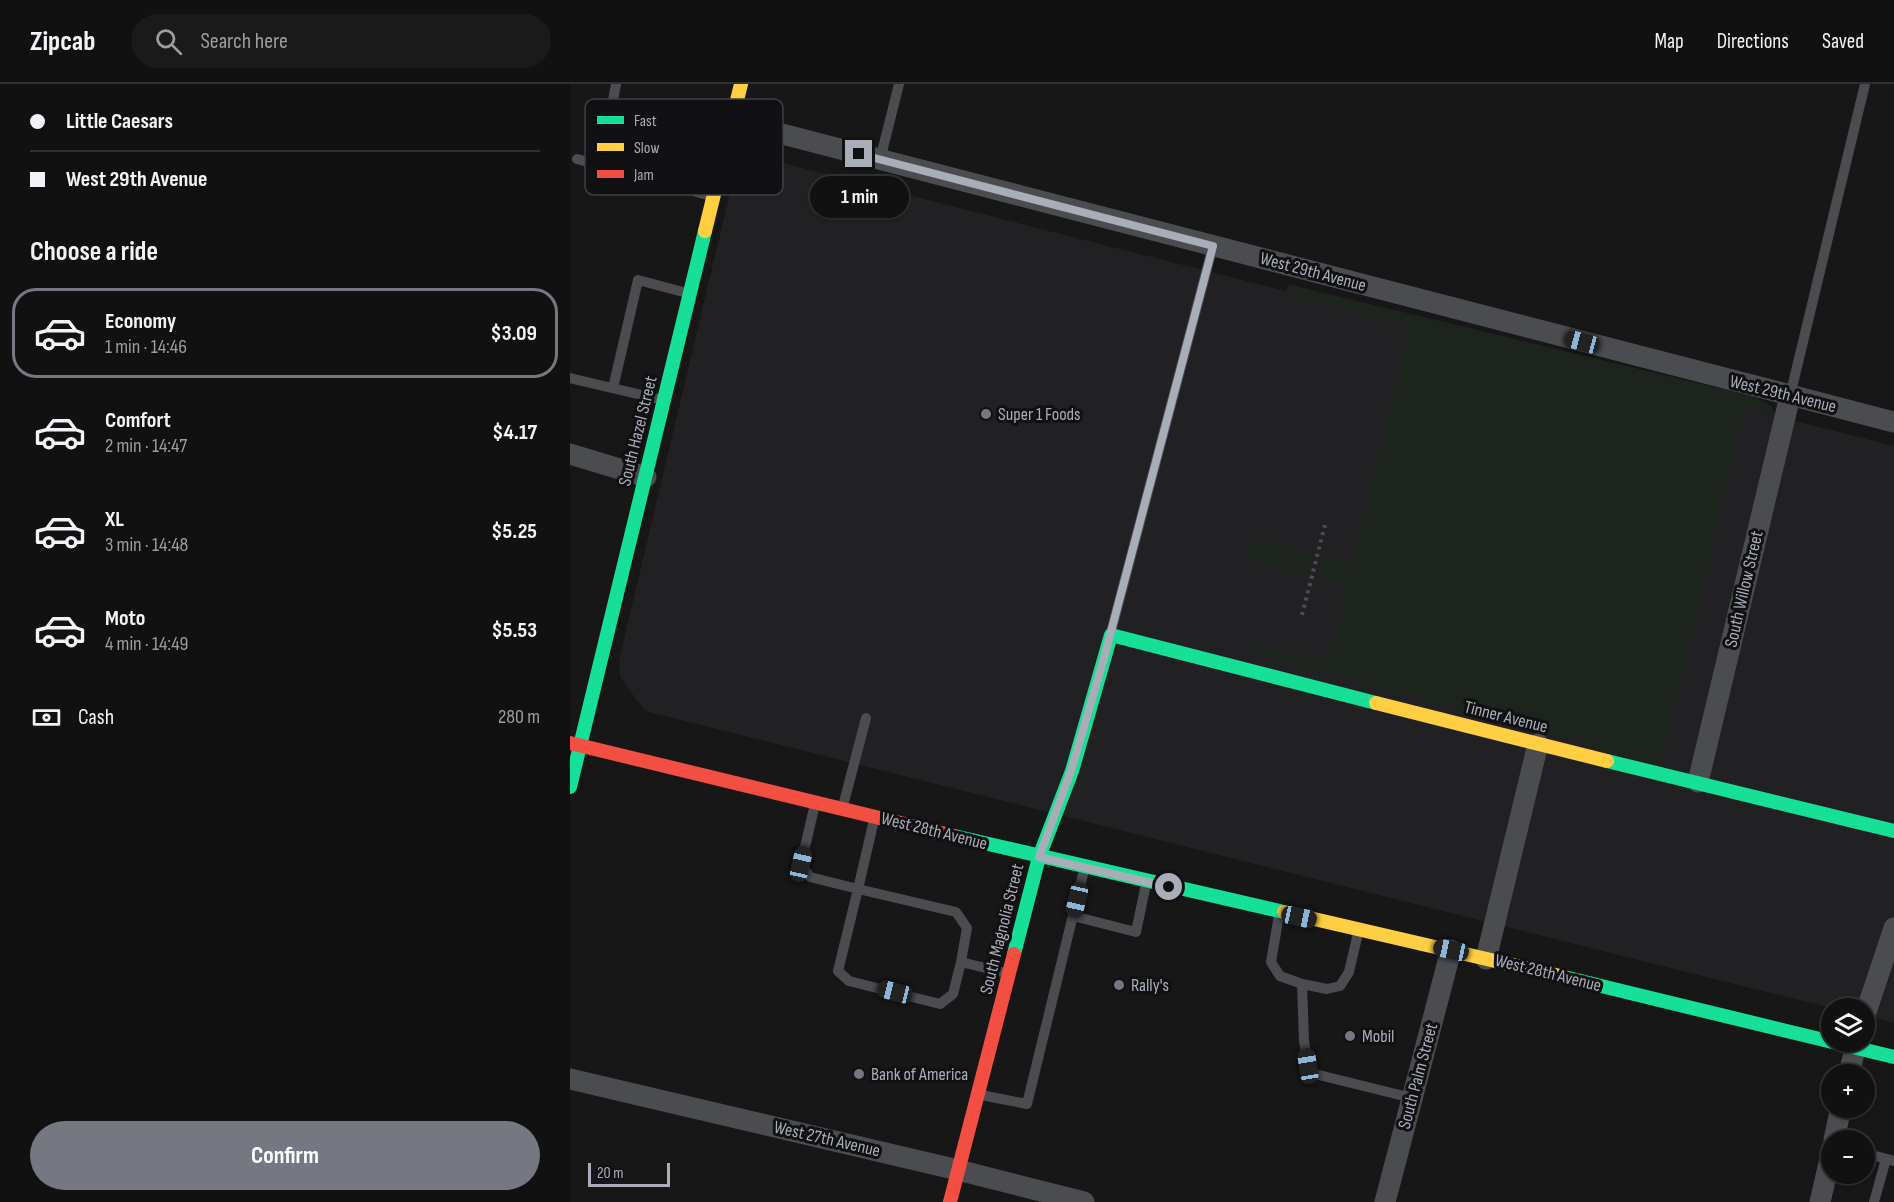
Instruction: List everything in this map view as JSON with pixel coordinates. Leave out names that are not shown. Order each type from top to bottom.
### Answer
[{"type":"main road","name":"South Hazel Street","points":[[737,99],[741,84]]},
{"type":"main road","name":"South Hazel Street","points":[[570,787],[575,745],[646,477],[714,197]]},
{"type":"main road","name":"Tinner Avenue","points":[[1111,635],[1538,744],[1894,831]]},
{"type":"main road","name":"South Magnolia Street","points":[[950,1202],[1039,857],[1071,771],[1111,635]]},
{"type":"main road","name":"West 28th Avenue","points":[[575,745],[1039,857],[1821,1036]]},
{"type":"main road","name":"West 28th Avenue","points":[[1875,1050],[1894,1057]]},
{"type":"street","name":"West 29th Avenue","points":[[783,134],[1894,422]]},
{"type":"street","name":"South Willow Street","points":[[1698,782],[1790,396]]},
{"type":"street","points":[[570,454],[646,477]]},
{"type":"street","points":[[1486,959],[1538,744]]},
{"type":"street","points":[[1871,998],[1894,927]]},
{"type":"street","name":"South Palm Street","points":[[1385,1202],[1451,950]]},
{"type":"street","name":"West 27th Avenue","points":[[570,1079],[1084,1202]]},
{"type":"street","points":[[1820,1202],[1824,1184]]},
{"type":"lane","points":[[613,99],[616,84]]},
{"type":"lane","points":[[880,160],[899,84]]},
{"type":"lane","points":[[1790,396],[1865,84]]},
{"type":"lane","points":[[577,159],[585,161]]},
{"type":"lane","points":[[707,195],[714,197]]},
{"type":"lane","points":[[1111,635],[1213,246]]},
{"type":"lane","points":[[613,388],[638,280],[690,293]]},
{"type":"lane","points":[[570,378],[664,400]]},
{"type":"lane","points":[[842,809],[866,718]]},
{"type":"lane","points":[[815,803],[801,864],[810,878],[858,889],[956,912],[967,928],[953,994],[940,1004],[849,981],[838,970],[858,889],[874,817]]},
{"type":"lane","points":[[978,1094],[1027,1104],[1085,867]]},
{"type":"lane","points":[[1073,916],[1136,932],[1147,882]]},
{"type":"lane","points":[[1279,912],[1271,962],[1280,976],[1302,984],[1327,988],[1340,986],[1349,972],[1358,930]]},
{"type":"lane","points":[[961,962],[1009,974]]},
{"type":"lane","points":[[1302,984],[1304,1041],[1308,1066],[1316,1074],[1412,1098]]},
{"type":"lane","points":[[1874,1202],[1890,1160],[1875,1156]]},
{"type":"path","points":[[1302,615],[1326,521]]},
{"type":"shaded area","points":[[783,163],[1894,446],[1894,1023],[1875,1018],[1875,998],[1821,998],[1821,1005],[645,711],[620,677],[619,660],[729,195],[783,195]]},
{"type":"shaded area","points":[[1291,285],[1755,397],[1771,406],[1777,416],[1745,409],[1662,760],[1649,763],[1248,652],[1251,642],[1328,662],[1346,588],[1315,580],[1322,555],[1352,563],[1409,326],[1286,294],[1287,287]]},
{"type":"shaded area","points":[[1252,538],[1314,554],[1308,577],[1246,561]]},
{"type":"traffic: fast","points":[[570,787],[705,231]]},
{"type":"traffic: fast","points":[[1014,954],[1039,857],[1072,771],[1111,635],[1376,703]]},
{"type":"traffic: fast","points":[[1607,761],[1894,831]]},
{"type":"traffic: fast","points":[[954,836],[1284,912]]},
{"type":"traffic: fast","points":[[1560,976],[1894,1057]]},
{"type":"traffic: slow","points":[[737,99],[741,84]]},
{"type":"traffic: slow","points":[[705,231],[714,195]]},
{"type":"traffic: slow","points":[[1376,703],[1607,761]]},
{"type":"traffic: slow","points":[[1284,912],[1560,976]]},
{"type":"traffic: jam","points":[[570,743],[954,836]]},
{"type":"traffic: jam","points":[[950,1202],[1014,954]]},
{"type":"place","name":"Super 1 Foods","points":[[986,414]]},
{"type":"place","name":"Rally's","points":[[1119,985]]},
{"type":"place","name":"Mobil","points":[[1350,1036]]},
{"type":"place","name":"Bank of America","points":[[859,1074]]},
{"type":"route","points":[[859,154],[1213,246],[1104,658],[1071,771],[1039,857],[1169,887]]}]
